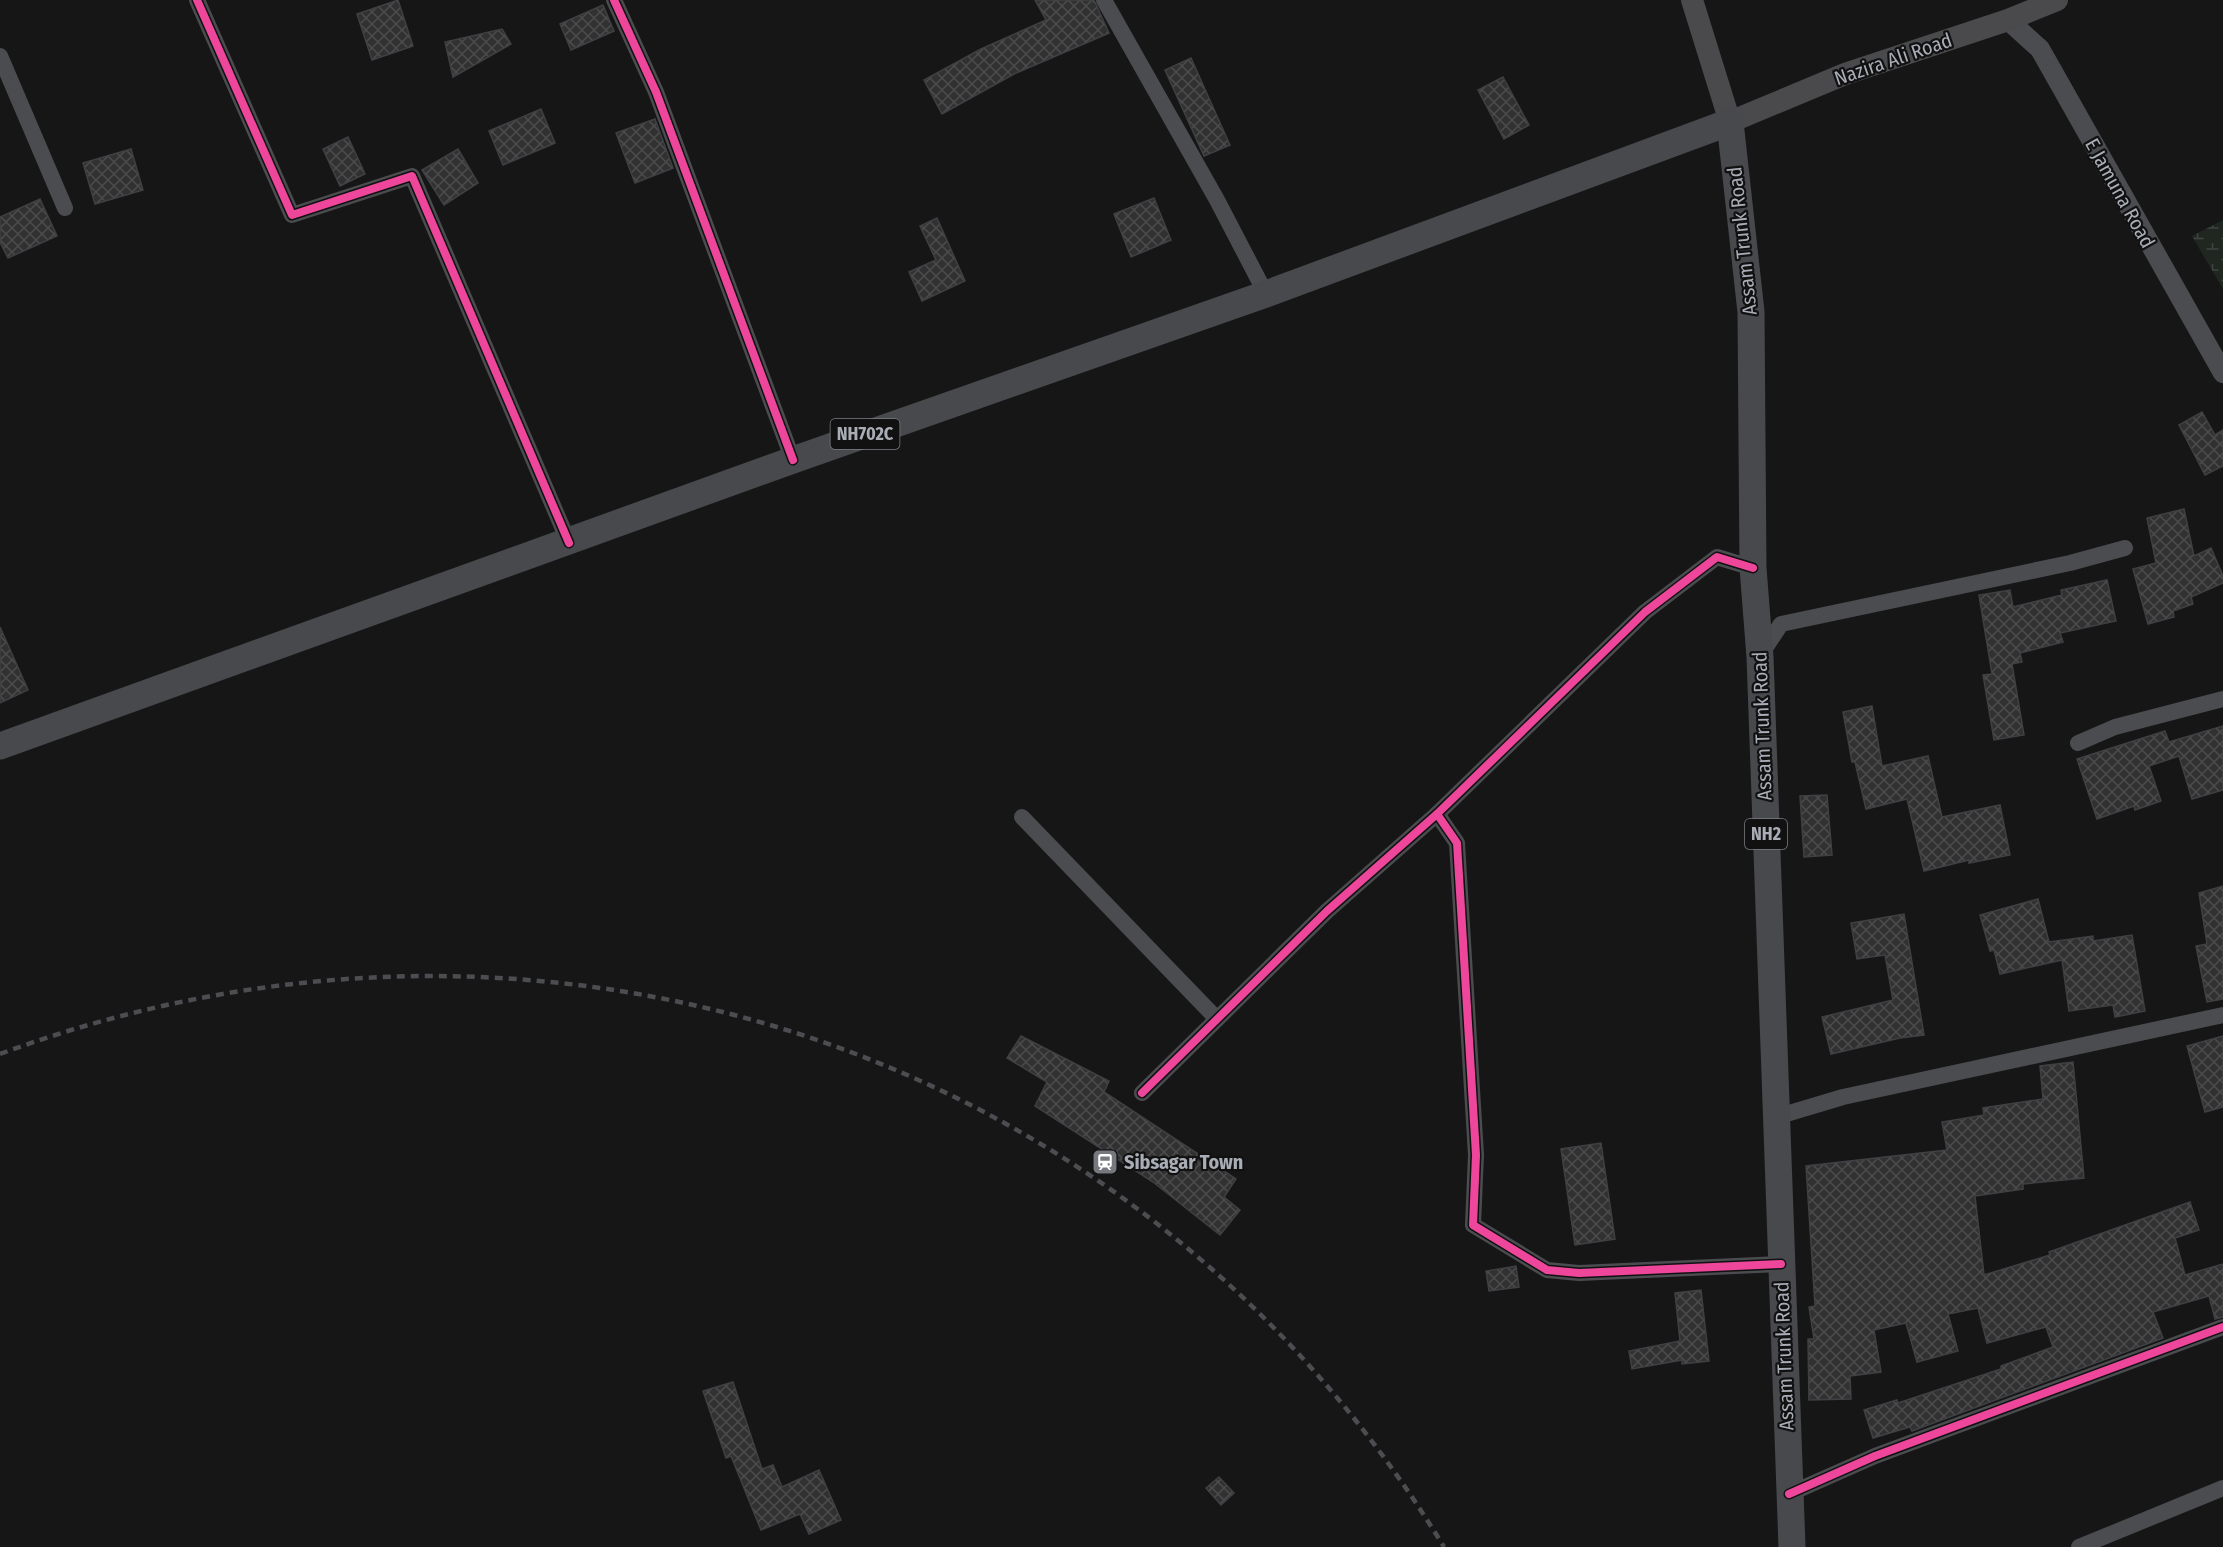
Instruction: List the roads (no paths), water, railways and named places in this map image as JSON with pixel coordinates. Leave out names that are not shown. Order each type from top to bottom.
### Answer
[{"type":"highway","name":"NH702C","points":[[0,746],[569,543],[793,460],[1266,294],[1730,122]]},
{"type":"highway","name":"Assam Trunk Road","points":[[1730,122],[1751,312],[1754,568],[1760,657],[1792,1547]]},
{"type":"main road","points":[[1692,0],[1730,122]]},
{"type":"main road","name":"Nazira Ali Road","points":[[1730,122],[1845,74],[2008,20],[2057,0]]},
{"type":"street","points":[[197,0],[292,215],[412,176],[569,543]]},
{"type":"street","points":[[614,0],[656,92],[793,460]]},
{"type":"street","points":[[1104,0],[1217,200],[1266,294]]},
{"type":"street","name":"E Jamuna Road","points":[[2008,20],[2040,49],[2223,373]]},
{"type":"street","points":[[0,56],[65,208]]},
{"type":"street","points":[[1760,657],[1781,624],[2058,565],[2125,548]]},
{"type":"street","points":[[1142,1093],[1327,910],[1437,814],[1645,612],[1717,557],[1754,568]]},
{"type":"street","points":[[2078,743],[2115,727],[2223,699]]},
{"type":"street","points":[[1437,814],[1457,843],[1476,1155],[1473,1225],[1547,1270],[1579,1273],[1781,1264]]},
{"type":"street","points":[[1022,817],[1217,1019]]},
{"type":"street","points":[[1776,1117],[1843,1097],[2223,1015]]},
{"type":"street","points":[[1789,1494],[1875,1456],[2223,1327]]},
{"type":"street","points":[[2079,1547],[2223,1488]]},
{"type":"railway","points":[[0,1054],[206,997],[413,976],[616,990],[812,1038],[997,1119],[1167,1232],[1317,1375],[1444,1547]]},
{"type":"place","name":"Sibsagar Town","points":[[1105,1162]]}]
